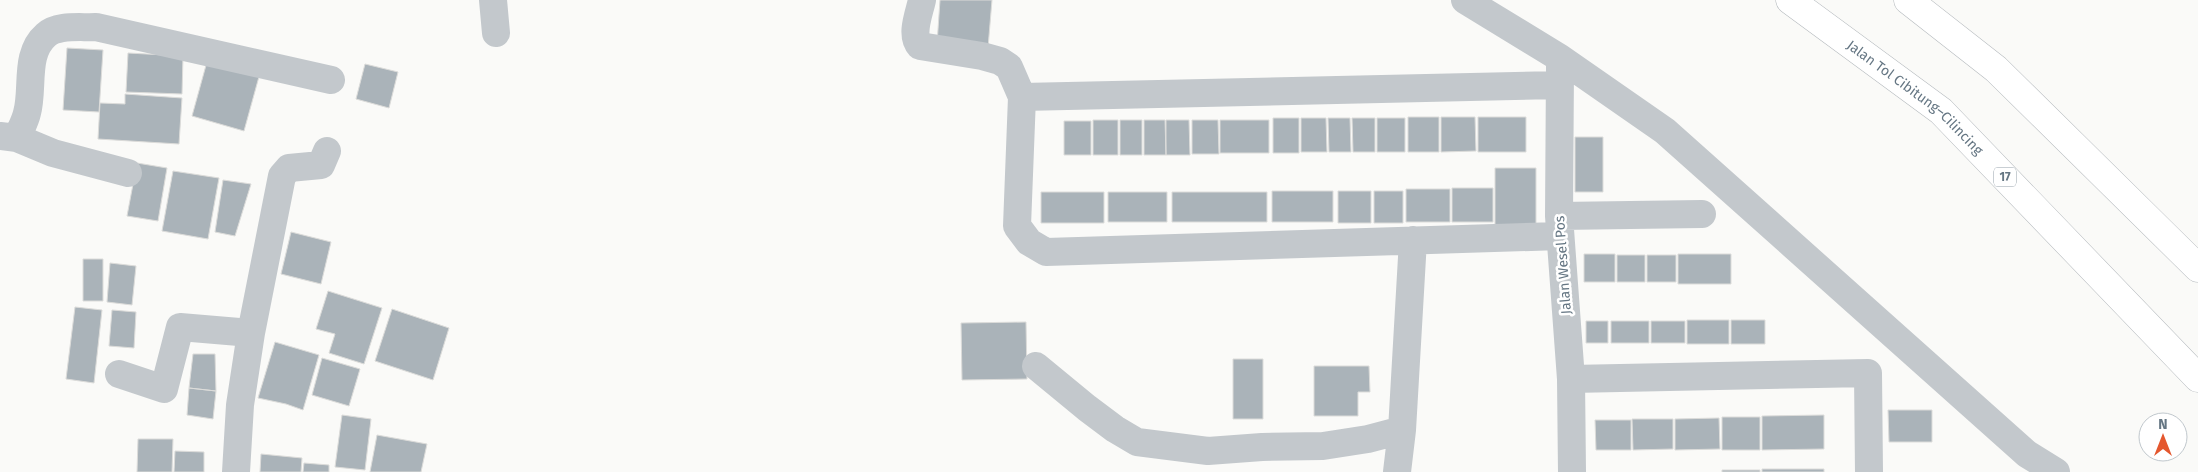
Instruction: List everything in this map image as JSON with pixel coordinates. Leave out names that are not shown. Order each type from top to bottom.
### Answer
[{"type":"highway","name":"Jalan Tol Cibitung–Cilincing","points":[[1790,0],[1941,111],[2198,378]]},
{"type":"highway","points":[[1908,0],[1996,69],[2198,268]]},
{"type":"street","points":[[493,0],[496,33]]},
{"type":"street","points":[[922,0],[915,35],[916,42],[920,46],[1000,60],[1009,67],[1022,97],[1017,226],[1029,242],[1046,252],[1413,240],[1702,214]]},
{"type":"street","points":[[1465,0],[1560,58],[1664,131],[2027,454],[2056,472]]},
{"type":"street","points":[[128,173],[52,153],[8,137],[28,112],[32,64],[36,49],[47,34],[62,28],[96,27],[331,80]]},
{"type":"street","name":"Jalan Wesel Pos","points":[[1560,58],[1560,226],[1571,379],[1572,472]]},
{"type":"street","points":[[1022,97],[1559,85]]},
{"type":"street","points":[[236,472],[240,405],[251,333],[282,176],[288,168],[321,164],[327,151]]},
{"type":"street","points":[[1397,472],[1402,430],[1413,240]]},
{"type":"street","points":[[119,374],[164,389],[180,327],[251,333]]},
{"type":"street","points":[[1036,366],[1115,429],[1137,442],[1208,451],[1323,446],[1368,439],[1402,430]]},
{"type":"street","points":[[1571,379],[1868,372],[1869,472]]},
{"type":"building","points":[[940,0],[992,0],[988,48],[937,44]]},
{"type":"building","points":[[67,48],[103,50],[99,112],[63,110]]},
{"type":"building","points":[[128,53],[183,56],[182,94],[126,92]]},
{"type":"building","points":[[208,58],[260,73],[244,131],[192,116]]},
{"type":"building","points":[[365,64],[398,72],[389,108],[356,99]]},
{"type":"building","points":[[125,94],[182,98],[179,144],[98,139],[100,103],[125,104]]},
{"type":"building","points":[[1408,117],[1439,117],[1439,152],[1408,152]]},
{"type":"building","points":[[1441,117],[1475,117],[1476,151],[1441,152]]},
{"type":"building","points":[[1478,117],[1526,117],[1526,152],[1478,152]]},
{"type":"building","points":[[1273,118],[1299,118],[1299,153],[1273,153]]},
{"type":"building","points":[[1301,118],[1326,118],[1327,152],[1301,152]]},
{"type":"building","points":[[1328,118],[1350,118],[1351,152],[1329,152]]},
{"type":"building","points":[[1352,118],[1375,118],[1375,152],[1353,152]]},
{"type":"building","points":[[1377,118],[1405,118],[1405,152],[1377,152]]},
{"type":"building","points":[[1093,120],[1118,120],[1118,155],[1093,155]]},
{"type":"building","points":[[1120,120],[1142,120],[1142,155],[1120,155]]},
{"type":"building","points":[[1144,120],[1165,120],[1166,155],[1144,155]]},
{"type":"building","points":[[1166,120],[1189,120],[1190,155],[1166,155]]},
{"type":"building","points":[[1192,120],[1218,120],[1219,154],[1192,154]]},
{"type":"building","points":[[1220,120],[1269,120],[1269,153],[1220,153]]},
{"type":"building","points":[[1064,121],[1091,121],[1091,155],[1064,155]]},
{"type":"building","points":[[1575,137],[1603,137],[1603,192],[1575,192]]},
{"type":"building","points":[[137,163],[167,168],[158,221],[127,216]]},
{"type":"building","points":[[1495,168],[1536,168],[1536,225],[1495,225]]},
{"type":"building","points":[[173,171],[219,178],[208,239],[162,231]]},
{"type":"building","points":[[223,180],[251,184],[235,236],[215,232]]},
{"type":"building","points":[[1452,188],[1493,188],[1493,222],[1452,222]]},
{"type":"building","points":[[1406,189],[1450,189],[1450,222],[1406,222]]},
{"type":"building","points":[[1272,191],[1333,191],[1333,222],[1272,222]]},
{"type":"building","points":[[1338,191],[1371,191],[1371,223],[1338,223]]},
{"type":"building","points":[[1374,191],[1403,191],[1403,223],[1374,223]]},
{"type":"building","points":[[1041,192],[1104,192],[1104,223],[1041,223]]},
{"type":"building","points":[[1108,192],[1167,192],[1167,222],[1108,222]]},
{"type":"building","points":[[1172,192],[1267,192],[1267,222],[1172,222]]},
{"type":"building","points":[[291,232],[331,242],[321,284],[281,274]]},
{"type":"building","points":[[1584,254],[1615,254],[1615,282],[1584,282]]},
{"type":"building","points":[[1678,254],[1731,254],[1731,284],[1678,284]]},
{"type":"building","points":[[1617,255],[1645,255],[1645,282],[1617,282]]},
{"type":"building","points":[[1647,255],[1676,255],[1676,282],[1647,282]]},
{"type":"building","points":[[83,259],[103,259],[103,301],[83,301]]},
{"type":"building","points":[[110,263],[136,266],[132,305],[107,302]]},
{"type":"building","points":[[328,291],[382,308],[364,364],[329,353],[335,334],[316,329]]},
{"type":"building","points":[[75,307],[102,310],[94,383],[66,379]]},
{"type":"building","points":[[392,309],[449,328],[433,380],[375,361]]},
{"type":"building","points":[[112,310],[136,312],[134,348],[109,346]]},
{"type":"building","points":[[1687,320],[1729,320],[1729,344],[1687,344]]},
{"type":"building","points":[[1731,320],[1765,320],[1765,344],[1731,344]]},
{"type":"building","points":[[1586,321],[1608,321],[1608,343],[1586,343]]},
{"type":"building","points":[[1611,321],[1649,321],[1649,343],[1611,343]]},
{"type":"building","points":[[1651,321],[1685,321],[1685,343],[1651,343]]},
{"type":"building","points":[[1026,322],[1027,379],[962,380],[961,323]]},
{"type":"building","points":[[275,342],[319,355],[303,410],[258,398]]},
{"type":"building","points":[[193,354],[215,354],[216,391],[189,388]]},
{"type":"building","points":[[322,358],[360,369],[349,406],[312,395]]},
{"type":"building","points":[[1233,359],[1263,359],[1263,419],[1233,419]]},
{"type":"building","points":[[1314,366],[1369,366],[1370,392],[1358,392],[1358,416],[1314,416]]},
{"type":"building","points":[[189,388],[216,391],[213,419],[187,415]]},
{"type":"building","points":[[1888,410],[1932,410],[1932,442],[1889,442]]},
{"type":"building","points":[[342,415],[371,419],[365,470],[335,467]]},
{"type":"building","points":[[1824,415],[1824,449],[1762,450],[1762,416]]},
{"type":"building","points":[[1722,417],[1760,417],[1760,450],[1722,450]]},
{"type":"building","points":[[1719,418],[1720,449],[1675,450],[1675,419]]},
{"type":"building","points":[[1632,419],[1673,419],[1673,449],[1633,450]]},
{"type":"building","points":[[1595,420],[1631,420],[1631,450],[1596,450]]},
{"type":"building","points":[[377,435],[427,444],[421,472],[370,472]]},
{"type":"building","points":[[138,439],[173,439],[172,472],[137,472]]},
{"type":"building","points":[[175,451],[204,452],[204,472],[174,472]]},
{"type":"building","points":[[261,454],[302,458],[301,472],[260,472]]},
{"type":"building","points":[[304,463],[329,465],[329,472],[303,472]]},
{"type":"building","points":[[1762,469],[1824,469],[1824,472],[1762,472]]},
{"type":"building","points":[[1722,470],[1760,470],[1760,472],[1722,472]]}]
